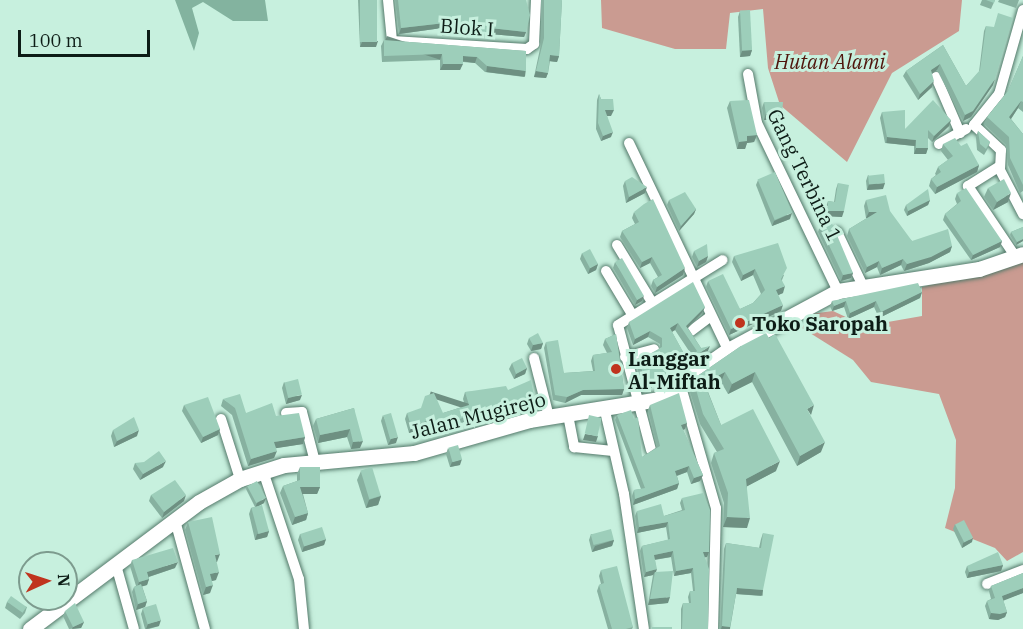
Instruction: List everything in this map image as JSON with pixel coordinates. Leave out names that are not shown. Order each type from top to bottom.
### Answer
[{"type":"street","name":"Blok I","points":[[388,0],[392,41],[527,49],[534,44],[536,0]]},
{"type":"street","points":[[939,144],[974,125],[999,94],[1023,10]]},
{"type":"street","name":"Gang Terbina 1","points":[[748,74],[757,123],[838,291]]},
{"type":"street","points":[[936,77],[960,133]]},
{"type":"street","points":[[974,125],[1001,150],[1000,166],[1023,214]]},
{"type":"street","points":[[629,142],[691,278],[728,350]]},
{"type":"street","points":[[1000,166],[968,186],[1019,255]]},
{"type":"street","points":[[837,232],[863,286]]},
{"type":"street","points":[[617,245],[654,304]]},
{"type":"street","name":"Jalan Mugirejo","points":[[30,629],[176,524],[217,489],[240,479],[263,471],[315,462],[414,453],[549,417],[635,405],[681,387],[728,350],[838,291],[979,269],[1019,255]]},
{"type":"street","points":[[651,450],[635,405],[618,327],[691,278],[723,260]]},
{"type":"street","points":[[606,271],[633,316]]},
{"type":"street","points":[[691,331],[711,316]]},
{"type":"street","points":[[625,357],[654,350]]},
{"type":"street","points":[[534,358],[549,417]]},
{"type":"street","points":[[681,387],[716,508],[713,629]]},
{"type":"street","points":[[605,411],[644,629]]},
{"type":"street","points":[[286,413],[302,412],[315,462]]},
{"type":"street","points":[[568,415],[574,447],[613,451]]},
{"type":"street","points":[[221,419],[240,479]]},
{"type":"street","points":[[263,471],[299,579],[304,629]]},
{"type":"street","points":[[176,524],[205,629]]},
{"type":"street","points":[[116,565],[134,629]]},
{"type":"street","points":[[987,584],[1023,570]]},
{"type":"green space","name":"Hutan Alami","points":[[601,0],[962,0],[959,31],[892,73],[847,162],[780,105],[768,68],[763,9],[730,13],[726,49],[675,49],[602,28]]},
{"type":"green space","points":[[1023,259],[1023,552],[1007,561],[995,548],[945,528],[955,488],[956,440],[939,394],[871,382],[853,360],[802,328],[810,314],[833,311],[865,326],[922,316],[922,287]]},
{"type":"shaded area","points":[[175,0],[265,0],[268,21],[233,21],[203,2],[192,8],[199,33],[194,51]]},
{"type":"building","points":[[360,0],[377,0],[377,42],[360,42]]},
{"type":"building","points":[[398,0],[526,0],[530,15],[526,32],[490,28],[490,34],[477,33],[477,25],[445,31],[445,23],[401,28]]},
{"type":"building","points":[[544,0],[562,0],[559,56],[550,55],[548,73],[536,71],[544,38]]},
{"type":"building","points":[[750,10],[752,50],[742,50],[740,11]]},
{"type":"building","points":[[998,13],[1013,18],[995,79],[973,111],[965,115],[940,64],[931,70],[934,81],[920,94],[906,71],[943,45],[966,86],[980,70],[986,26],[994,27]]},
{"type":"building","points":[[384,40],[526,51],[526,71],[487,66],[477,57],[463,56],[463,64],[443,64],[442,54],[384,56]]},
{"type":"building","points":[[1023,56],[1023,102],[1021,101],[1009,117],[1023,134],[1023,185],[1010,158],[1009,137],[987,117],[1008,91]]},
{"type":"building","points":[[599,94],[601,99],[613,99],[614,110],[605,110],[613,132],[603,136],[598,123]]},
{"type":"building","points":[[749,100],[757,135],[747,136],[747,141],[739,142],[730,101]]},
{"type":"building","points":[[933,100],[951,120],[934,136],[928,130],[928,148],[916,148],[916,140],[887,137],[882,112],[905,110],[905,129]]},
{"type":"building","points":[[764,102],[783,102],[782,114],[766,114]]},
{"type":"building","points":[[978,131],[990,142],[986,149],[980,144]]},
{"type":"building","points":[[955,138],[961,146],[967,143],[979,165],[937,187],[931,179],[941,172],[938,167],[953,156],[943,144]]},
{"type":"building","points":[[775,172],[792,213],[775,220],[758,179]]},
{"type":"building","points":[[884,174],[885,183],[869,185],[868,176]]},
{"type":"building","points":[[632,177],[647,187],[629,197],[625,181]]},
{"type":"building","points":[[1004,179],[1011,193],[997,202],[988,188]]},
{"type":"building","points":[[838,183],[849,185],[844,211],[828,211],[828,201],[835,202]]},
{"type":"building","points":[[966,188],[1002,241],[973,255],[945,214],[961,201],[957,193]]},
{"type":"building","points":[[928,189],[930,200],[908,211],[906,205]]},
{"type":"building","points":[[685,192],[696,209],[681,226],[669,200]]},
{"type":"building","points":[[886,195],[890,211],[912,241],[948,229],[952,246],[931,257],[907,264],[903,259],[882,268],[879,261],[867,267],[849,229],[877,212],[869,212],[866,200]]},
{"type":"building","points":[[653,199],[685,268],[657,287],[653,280],[662,275],[652,257],[642,262],[622,231],[639,222],[634,212]]},
{"type":"building","points":[[831,221],[853,273],[843,275],[820,226]]},
{"type":"building","points":[[1023,227],[1023,239],[1017,242],[1011,232]]},
{"type":"building","points":[[778,243],[787,268],[781,279],[785,286],[776,290],[783,305],[731,329],[708,281],[723,274],[740,309],[753,303],[765,290],[755,269],[743,275],[734,256]]},
{"type":"building","points":[[707,244],[708,256],[699,261],[694,251]]},
{"type":"building","points":[[590,249],[598,264],[590,268],[582,253]]},
{"type":"building","points":[[622,258],[644,296],[637,300],[615,262]]},
{"type":"building","points":[[693,282],[705,307],[686,326],[701,348],[710,346],[692,358],[697,351],[678,323],[670,328],[688,361],[646,385],[639,360],[662,347],[662,338],[650,331],[635,339],[629,322]]},
{"type":"building","points":[[918,283],[922,292],[881,312],[876,301],[850,313],[846,301],[834,306],[832,301]]},
{"type":"building","points":[[538,333],[543,343],[533,345],[529,338]]},
{"type":"building","points":[[766,333],[769,338],[775,334],[814,405],[807,409],[825,442],[800,456],[755,372],[732,384],[725,372],[704,383],[721,425],[753,409],[780,461],[746,479],[750,518],[727,517],[728,493],[714,453],[724,449],[703,414],[693,379],[741,346]]},
{"type":"building","points":[[616,334],[624,389],[583,390],[567,397],[555,395],[546,342],[558,340],[564,373],[595,371],[593,355],[612,352],[605,339]]},
{"type":"building","points":[[522,358],[527,368],[516,374],[512,363]]},
{"type":"building","points":[[298,379],[302,395],[288,398],[284,382]]},
{"type":"building","points":[[531,380],[535,400],[487,416],[485,409],[432,430],[430,420],[411,426],[407,413],[421,408],[425,396],[434,393],[443,413],[469,405],[465,392],[506,386],[508,390]]},
{"type":"building","points":[[679,393],[687,423],[681,425],[703,475],[694,478],[689,466],[675,471],[679,483],[635,499],[634,490],[645,488],[617,415],[631,410],[634,419],[638,417],[642,457],[660,446],[650,405]]},
{"type":"building","points":[[240,394],[246,413],[272,403],[276,416],[299,413],[305,437],[274,442],[277,451],[251,459],[235,408],[223,399]]},
{"type":"building","points":[[208,397],[220,429],[203,437],[184,405]]},
{"type":"building","points":[[354,408],[363,441],[353,442],[350,429],[320,435],[316,419]]},
{"type":"building","points":[[391,413],[398,437],[390,439],[383,415]]},
{"type":"building","points":[[589,415],[602,418],[597,436],[585,434]]},
{"type":"building","points":[[134,417],[139,430],[117,441],[113,430]]},
{"type":"building","points":[[458,445],[462,459],[453,462],[448,448]]},
{"type":"building","points":[[159,451],[166,461],[143,474],[135,463],[144,462]]},
{"type":"building","points":[[300,467],[320,467],[320,487],[300,487],[308,513],[295,517],[283,486],[300,480]]},
{"type":"building","points":[[372,467],[381,496],[369,499],[361,471]]},
{"type":"building","points":[[175,480],[186,495],[164,512],[151,495]]},
{"type":"building","points":[[257,481],[266,498],[256,503],[247,486]]},
{"type":"building","points":[[703,493],[710,510],[709,552],[703,552],[709,569],[708,629],[682,629],[683,603],[691,603],[690,591],[695,591],[693,568],[676,571],[673,551],[654,555],[657,569],[646,572],[642,546],[670,539],[668,522],[639,527],[637,511],[661,504],[664,516],[685,510],[682,498]]},
{"type":"building","points":[[262,505],[269,531],[258,534],[251,508]]},
{"type":"building","points":[[212,517],[220,554],[215,555],[219,572],[210,574],[213,585],[206,587],[188,522]]},
{"type":"building","points":[[964,520],[973,538],[964,542],[955,525]]},
{"type":"building","points":[[322,527],[326,539],[304,546],[300,534]]},
{"type":"building","points":[[611,529],[614,540],[594,545],[591,534]]},
{"type":"building","points":[[763,533],[774,535],[763,590],[737,588],[730,627],[722,626],[726,543],[761,548]]},
{"type":"building","points":[[173,548],[178,562],[147,572],[149,579],[139,582],[132,560]]},
{"type":"building","points":[[998,552],[1003,565],[969,572],[967,566]]},
{"type":"building","points":[[617,566],[633,627],[626,629],[612,629],[599,585],[604,583],[601,570]]},
{"type":"building","points":[[673,571],[670,597],[650,599],[655,572]]},
{"type":"building","points":[[1023,573],[1023,588],[1002,596],[1007,612],[991,613],[987,601],[995,598],[991,586]]},
{"type":"building","points":[[141,584],[147,601],[138,604],[134,587]]},
{"type":"building","points":[[11,596],[18,601],[18,609],[7,602]]},
{"type":"building","points":[[156,604],[161,620],[148,624],[143,608]]},
{"type":"building","points":[[78,609],[84,622],[73,627],[65,611]]},
{"type":"building","points":[[652,627],[672,627],[672,629],[652,629]]},
{"type":"place","name":"Toko Saropah","points":[[740,323]]},
{"type":"place","name":"Langgar Al-Miftah","points":[[616,369]]}]
